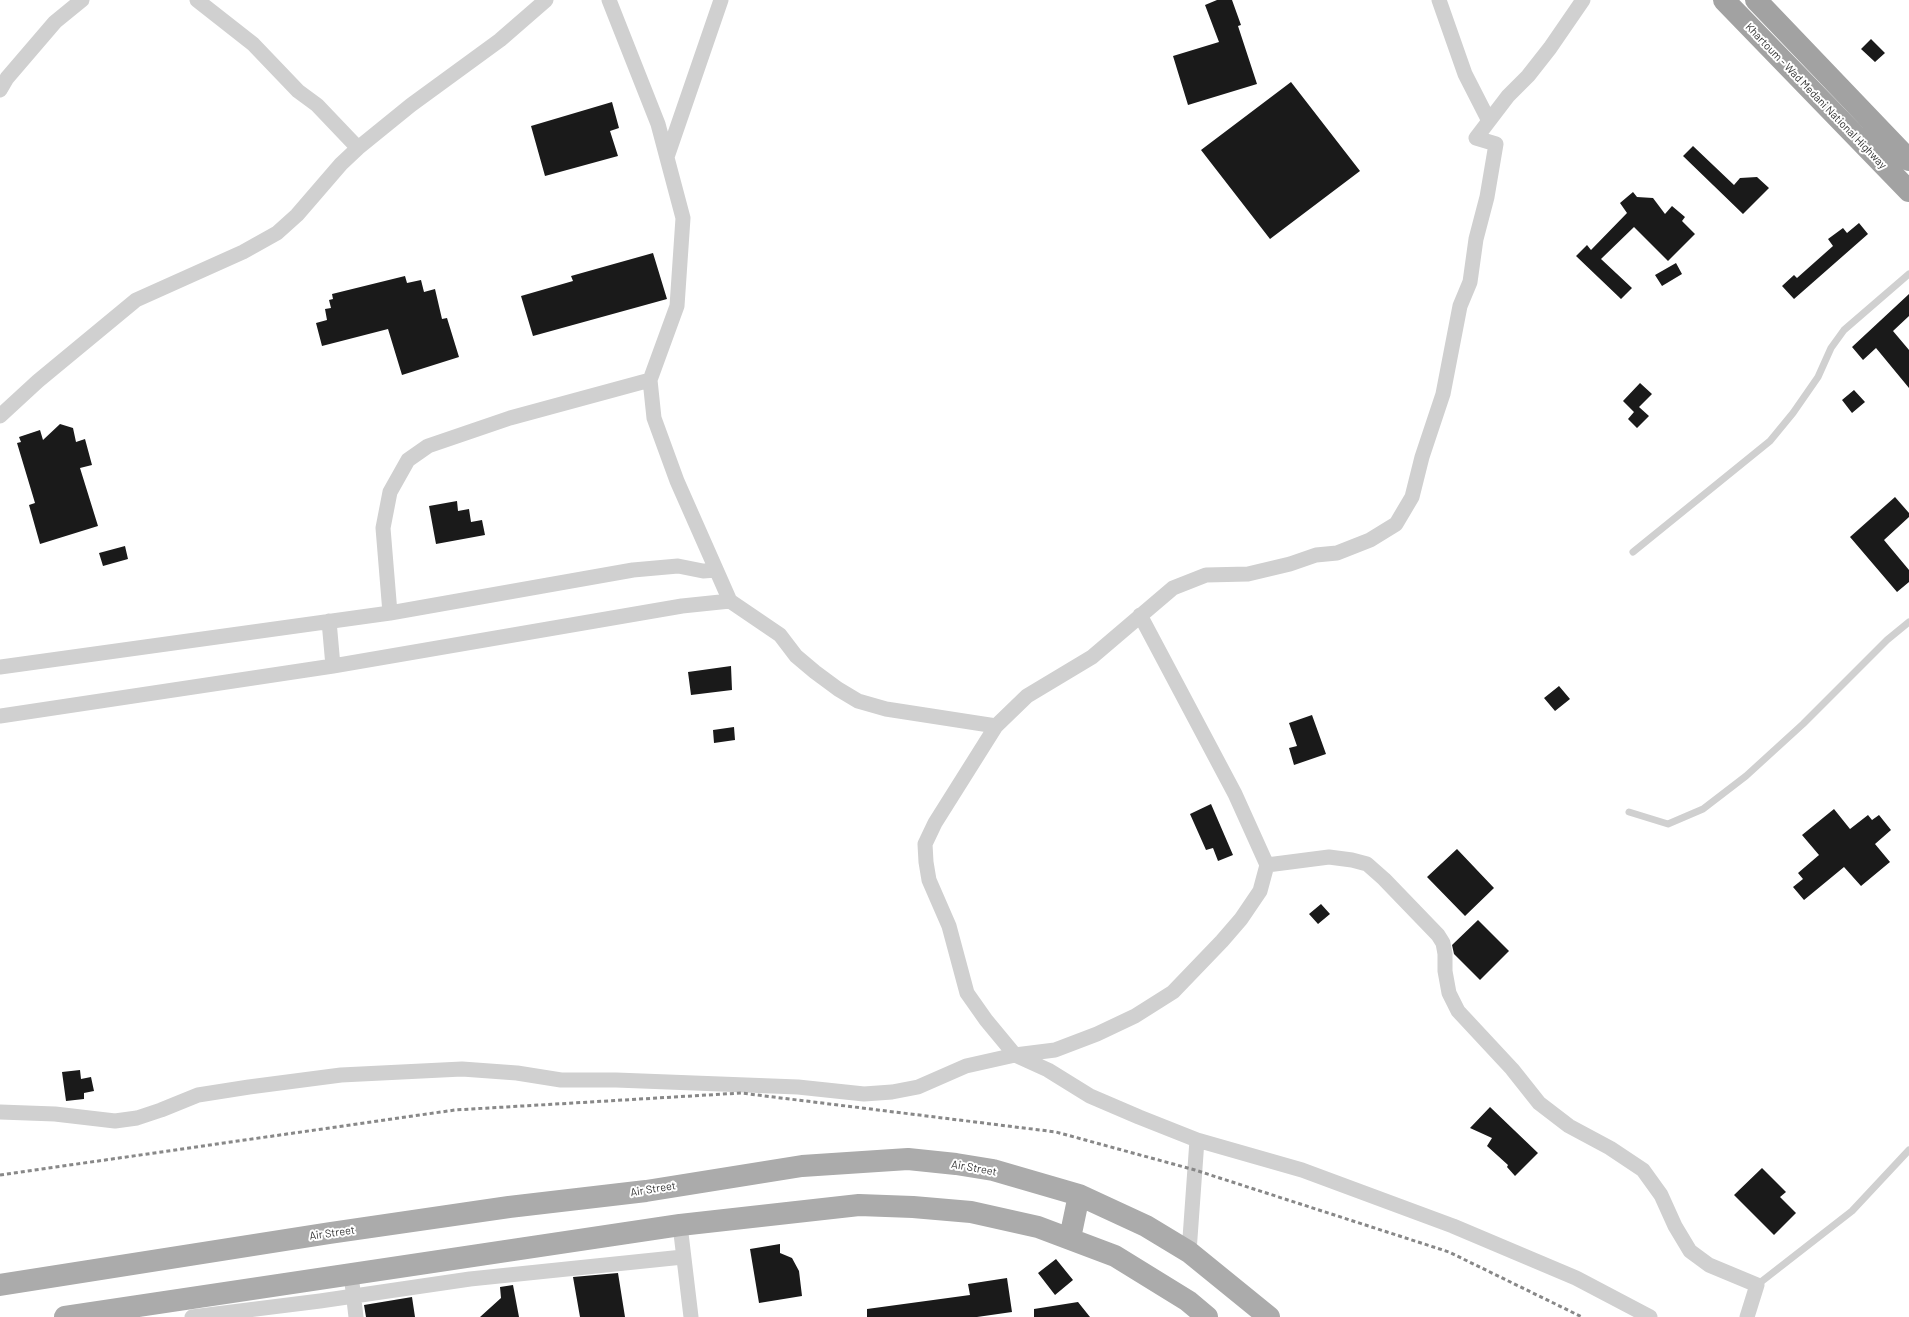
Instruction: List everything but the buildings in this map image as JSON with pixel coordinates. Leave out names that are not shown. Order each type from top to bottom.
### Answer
[{"type":"highway","name":"Khartoum - Wad Medani National Highway","points":[[1724,0],[1909,191]]},
{"type":"highway","name":"Khartoum - Wad Medani National Highway","points":[[1756,0],[1909,160]]},
{"type":"main road","name":"Air Street","points":[[0,1285],[330,1233],[509,1207],[646,1191],[802,1166],[908,1159],[994,1170],[1079,1195],[1146,1226],[1189,1252],[1269,1317]]},
{"type":"main road","points":[[1070,1238],[1079,1195]]},
{"type":"main road","points":[[65,1317],[680,1225],[859,1205],[913,1206],[971,1212],[1038,1227],[1115,1256],[1188,1301],[1205,1316]]},
{"type":"street","points":[[0,90],[8,78],[55,22],[82,0]]},
{"type":"street","points":[[198,0],[254,44],[298,91],[317,105],[358,148]]},
{"type":"street","points":[[0,416],[38,381],[136,300],[243,252],[277,233],[297,215],[341,164],[358,148],[411,105],[500,40],[546,0]]},
{"type":"street","points":[[609,0],[658,124],[683,218],[677,306],[650,380],[654,418],[677,481],[730,601],[780,635],[796,656],[838,689],[858,701],[893,710],[996,726]]},
{"type":"street","points":[[667,157],[721,0]]},
{"type":"street","points":[[1439,0],[1465,74],[1489,121]]},
{"type":"street","points":[[1583,0],[1550,48],[1528,76],[1508,96],[1476,138],[1496,144],[1487,196],[1476,240],[1470,282],[1460,306],[1443,394],[1422,457],[1412,497],[1396,524],[1370,540],[1337,553],[1316,555],[1290,564],[1248,574],[1206,575],[1173,588],[1092,657],[1027,696],[996,726],[935,823],[926,844],[926,862],[929,880],[949,926],[967,994],[1015,1055],[1048,1070],[1090,1096],[1197,1140],[1302,1170],[1453,1226],[1576,1278],[1650,1317]]},
{"type":"street","points":[[390,612],[383,528],[390,492],[408,460],[428,446],[503,421],[650,380]]},
{"type":"street","points":[[0,667],[390,612],[633,570],[678,566],[703,571],[716,570]]},
{"type":"street","points":[[0,716],[333,666],[682,606],[730,601]]},
{"type":"street","points":[[0,1112],[55,1114],[115,1121],[137,1118],[198,1095],[249,1087],[341,1075],[462,1069],[517,1073],[562,1080],[616,1080],[798,1087],[864,1094],[892,1092],[918,1087],[966,1066],[1015,1055],[1055,1050],[1097,1034],[1135,1016],[1173,992],[1241,919],[1260,891],[1267,865],[1236,794],[1140,615]]},
{"type":"street","points":[[329,621],[333,666]]},
{"type":"street","points":[[1267,865],[1329,857],[1352,860],[1367,864],[1373,869],[1438,935],[1443,943],[1446,954],[1445,971],[1449,993],[1458,1011],[1512,1069],[1539,1103],[1569,1126],[1610,1148],[1643,1170],[1662,1195],[1674,1226],[1690,1251],[1709,1265],[1757,1285],[1747,1317]]},
{"type":"street","points":[[1189,1252],[1197,1140]]},
{"type":"street","points":[[680,1225],[691,1317]]},
{"type":"street","points":[[192,1317],[470,1279],[683,1257]]},
{"type":"street","points":[[351,1274],[356,1317]]},
{"type":"lane","points":[[1633,552],[1770,441],[1793,413],[1818,377],[1831,348],[1844,330],[1909,274]]},
{"type":"lane","points":[[1629,812],[1668,824],[1703,809],[1746,776],[1798,729],[1887,640],[1909,622]]},
{"type":"lane","points":[[1757,1285],[1852,1211],[1909,1150]]},
{"type":"railway","points":[[0,1175],[455,1110],[741,1093],[1056,1132],[1195,1170],[1449,1252],[1582,1317]]}]
